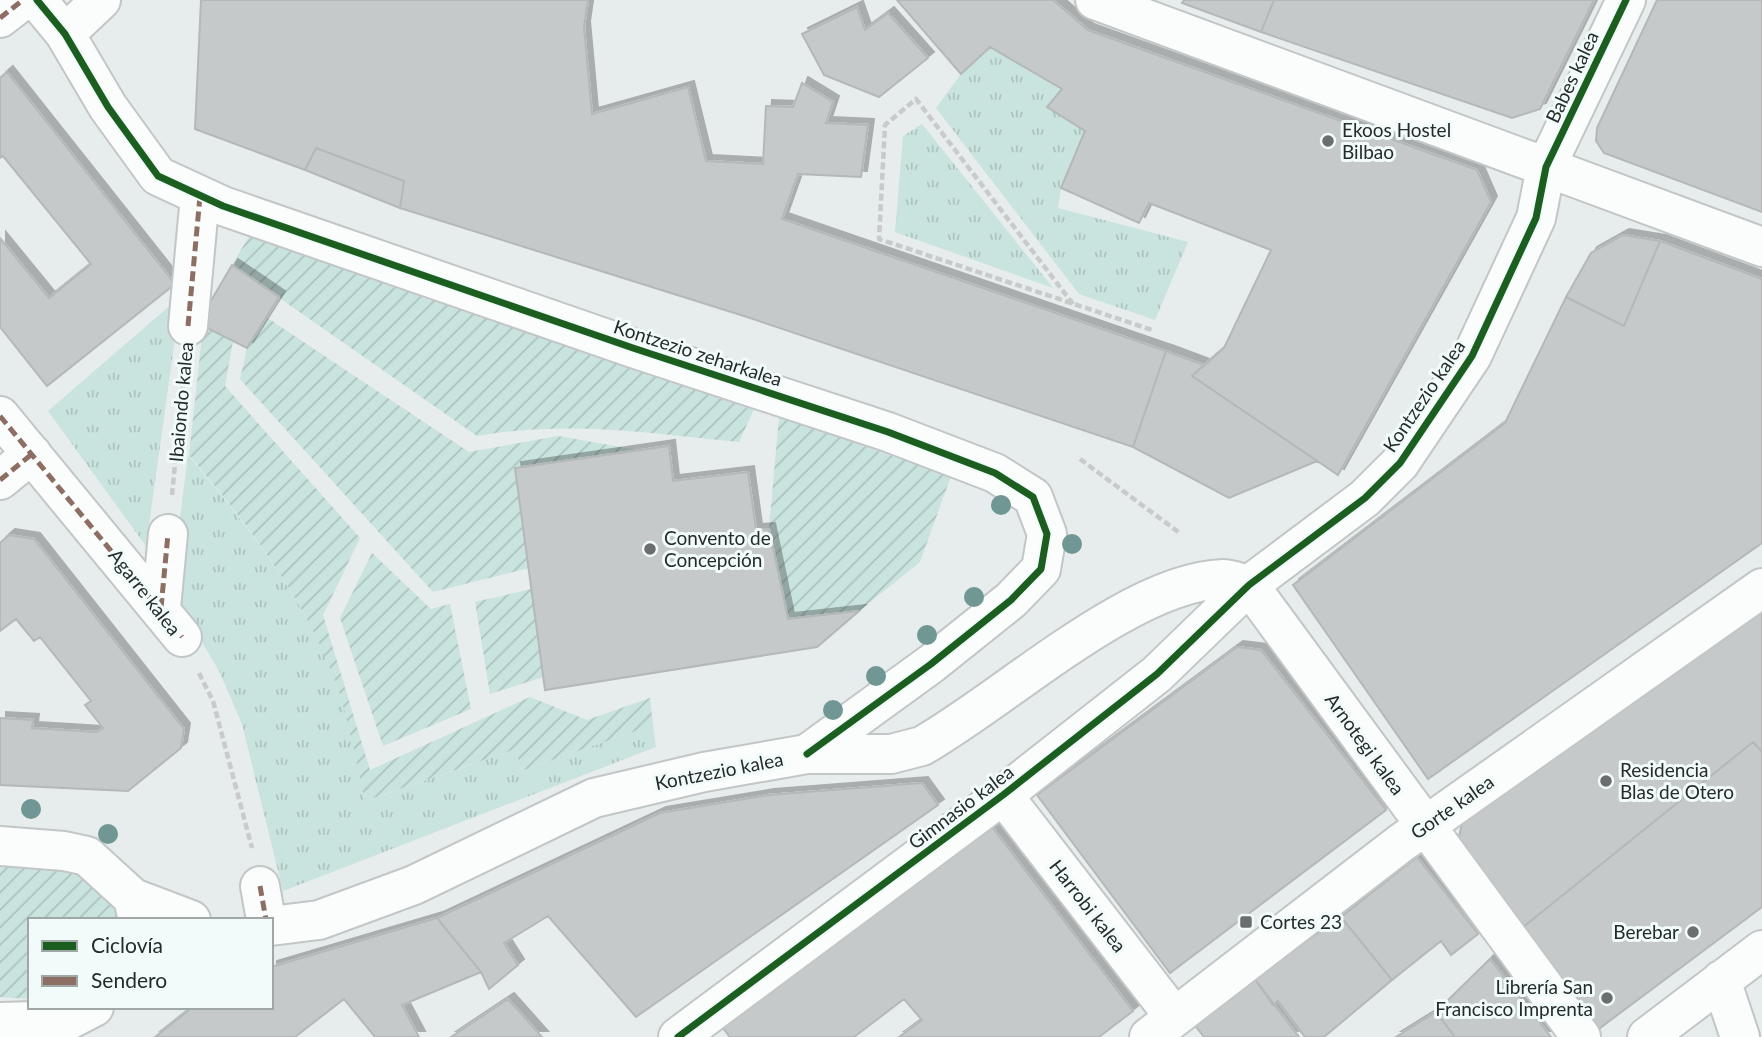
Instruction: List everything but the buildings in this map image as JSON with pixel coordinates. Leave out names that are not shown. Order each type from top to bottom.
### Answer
[{"type":"street","points":[[0,18],[23,0]]},
{"type":"street","name":"Kontzezio zeharkalea","points":[[37,0],[65,34],[108,107],[158,176],[200,196],[633,348],[888,432],[995,473],[1034,497],[1046,534],[1041,569],[1011,600],[931,664],[807,754]]},
{"type":"street","points":[[65,34],[101,0]]},
{"type":"street","name":"Babes kalea","points":[[1546,167],[1626,0]]},
{"type":"street","points":[[1112,3],[1762,247]]},
{"type":"street","name":"Kontzezio kalea","points":[[273,926],[319,920],[414,884],[594,798],[704,772],[807,754],[891,754],[922,746],[1126,611],[1171,590],[1224,579],[1249,585],[1365,498],[1400,463],[1432,419],[1472,356],[1536,218],[1546,167]]},
{"type":"street","name":"Ibaiondo kalea","points":[[188,326],[200,196]]},
{"type":"street","name":"Agarre kalea","points":[[0,416],[171,623]]},
{"type":"street","points":[[0,480],[32,454]]},
{"type":"street","points":[[168,534],[171,623]]},
{"type":"street","name":"Gimnasio kalea","points":[[678,1037],[1003,795],[1157,674],[1249,585]]},
{"type":"street","name":"Arnotegi kalea","points":[[1249,585],[1581,1037]]},
{"type":"street","name":"Gorte kalea","points":[[1161,1026],[1426,827],[1762,588]]},
{"type":"street","name":"Harrobi kalea","points":[[1003,795],[1161,1026]]},
{"type":"street","points":[[0,846],[64,851],[87,856],[135,909],[181,918]]},
{"type":"street","points":[[1647,1037],[1762,950]]},
{"type":"street","points":[[1721,980],[1740,1037]]},
{"type":"street","points":[[0,1022],[69,1020],[90,1009]]},
{"type":"path","points":[[1073,304],[916,99],[885,125],[879,239],[1073,304],[1152,330]]},
{"type":"path","points":[[1080,460],[1181,534]]},
{"type":"green space","points":[[990,47],[1062,89],[1048,107],[1085,131],[1061,188],[1058,208],[1188,242],[1155,320],[1079,294],[936,108],[961,74]]},
{"type":"green space","points":[[922,124],[1053,288],[895,232],[903,136]]},
{"type":"green space","points":[[250,235],[754,409],[739,442],[576,428],[510,431],[477,436],[232,265]]},
{"type":"green space","points":[[181,296],[146,546],[48,411]]},
{"type":"green space","points":[[266,317],[469,452],[558,436],[638,450],[515,469],[529,568],[433,592],[240,379],[247,348]]},
{"type":"green space","points":[[203,326],[233,341],[225,386],[360,538],[323,615],[370,770],[530,697],[587,720],[650,698],[653,725],[521,771],[516,749],[365,801],[339,692],[311,627],[255,537],[189,455]]},
{"type":"green space","points":[[779,417],[951,476],[920,562],[859,611],[788,619],[769,529]]},
{"type":"green space","points":[[188,455],[275,567],[311,627],[339,692],[366,801],[516,749],[521,771],[653,725],[656,747],[283,891],[242,724],[219,671],[171,589]]},
{"type":"green space","points":[[372,553],[431,609],[450,604],[471,709],[383,746],[340,618]]},
{"type":"green space","points":[[531,589],[543,677],[490,694],[475,602]]},
{"type":"green space","points":[[0,860],[81,865],[111,899],[117,918],[28,918],[28,999],[0,997]]},
{"type":"marked path","points":[[0,18],[23,0]]},
{"type":"marked path","points":[[188,326],[200,196]]},
{"type":"marked path","points":[[0,416],[182,637]]},
{"type":"marked path","points":[[0,480],[32,454]]},
{"type":"marked path","points":[[161,608],[168,534]]},
{"type":"marked path","points":[[260,886],[266,918]]},
{"type":"cycle path","points":[[37,0],[65,34],[108,107],[158,176],[223,206],[633,348],[888,432],[995,473],[1033,497],[1047,534],[1041,569],[1011,600],[931,664],[807,754]]},
{"type":"cycle path","points":[[678,1037],[1003,795],[1157,674],[1249,585],[1365,498],[1400,463],[1472,356],[1536,218],[1546,167],[1626,0]]},
{"type":"place","name":"Ekoos Hostel Bilbao","points":[[1328,141]]},
{"type":"place","name":"Convento de Concepción","points":[[650,549]]},
{"type":"place","name":"Residencia Blas de Otero","points":[[1606,781]]},
{"type":"place","name":"Cortes 23","points":[[1246,922]]},
{"type":"place","name":"Berebar","points":[[1693,932]]},
{"type":"place","name":"Librería San Francisco Imprenta","points":[[1607,998]]}]
